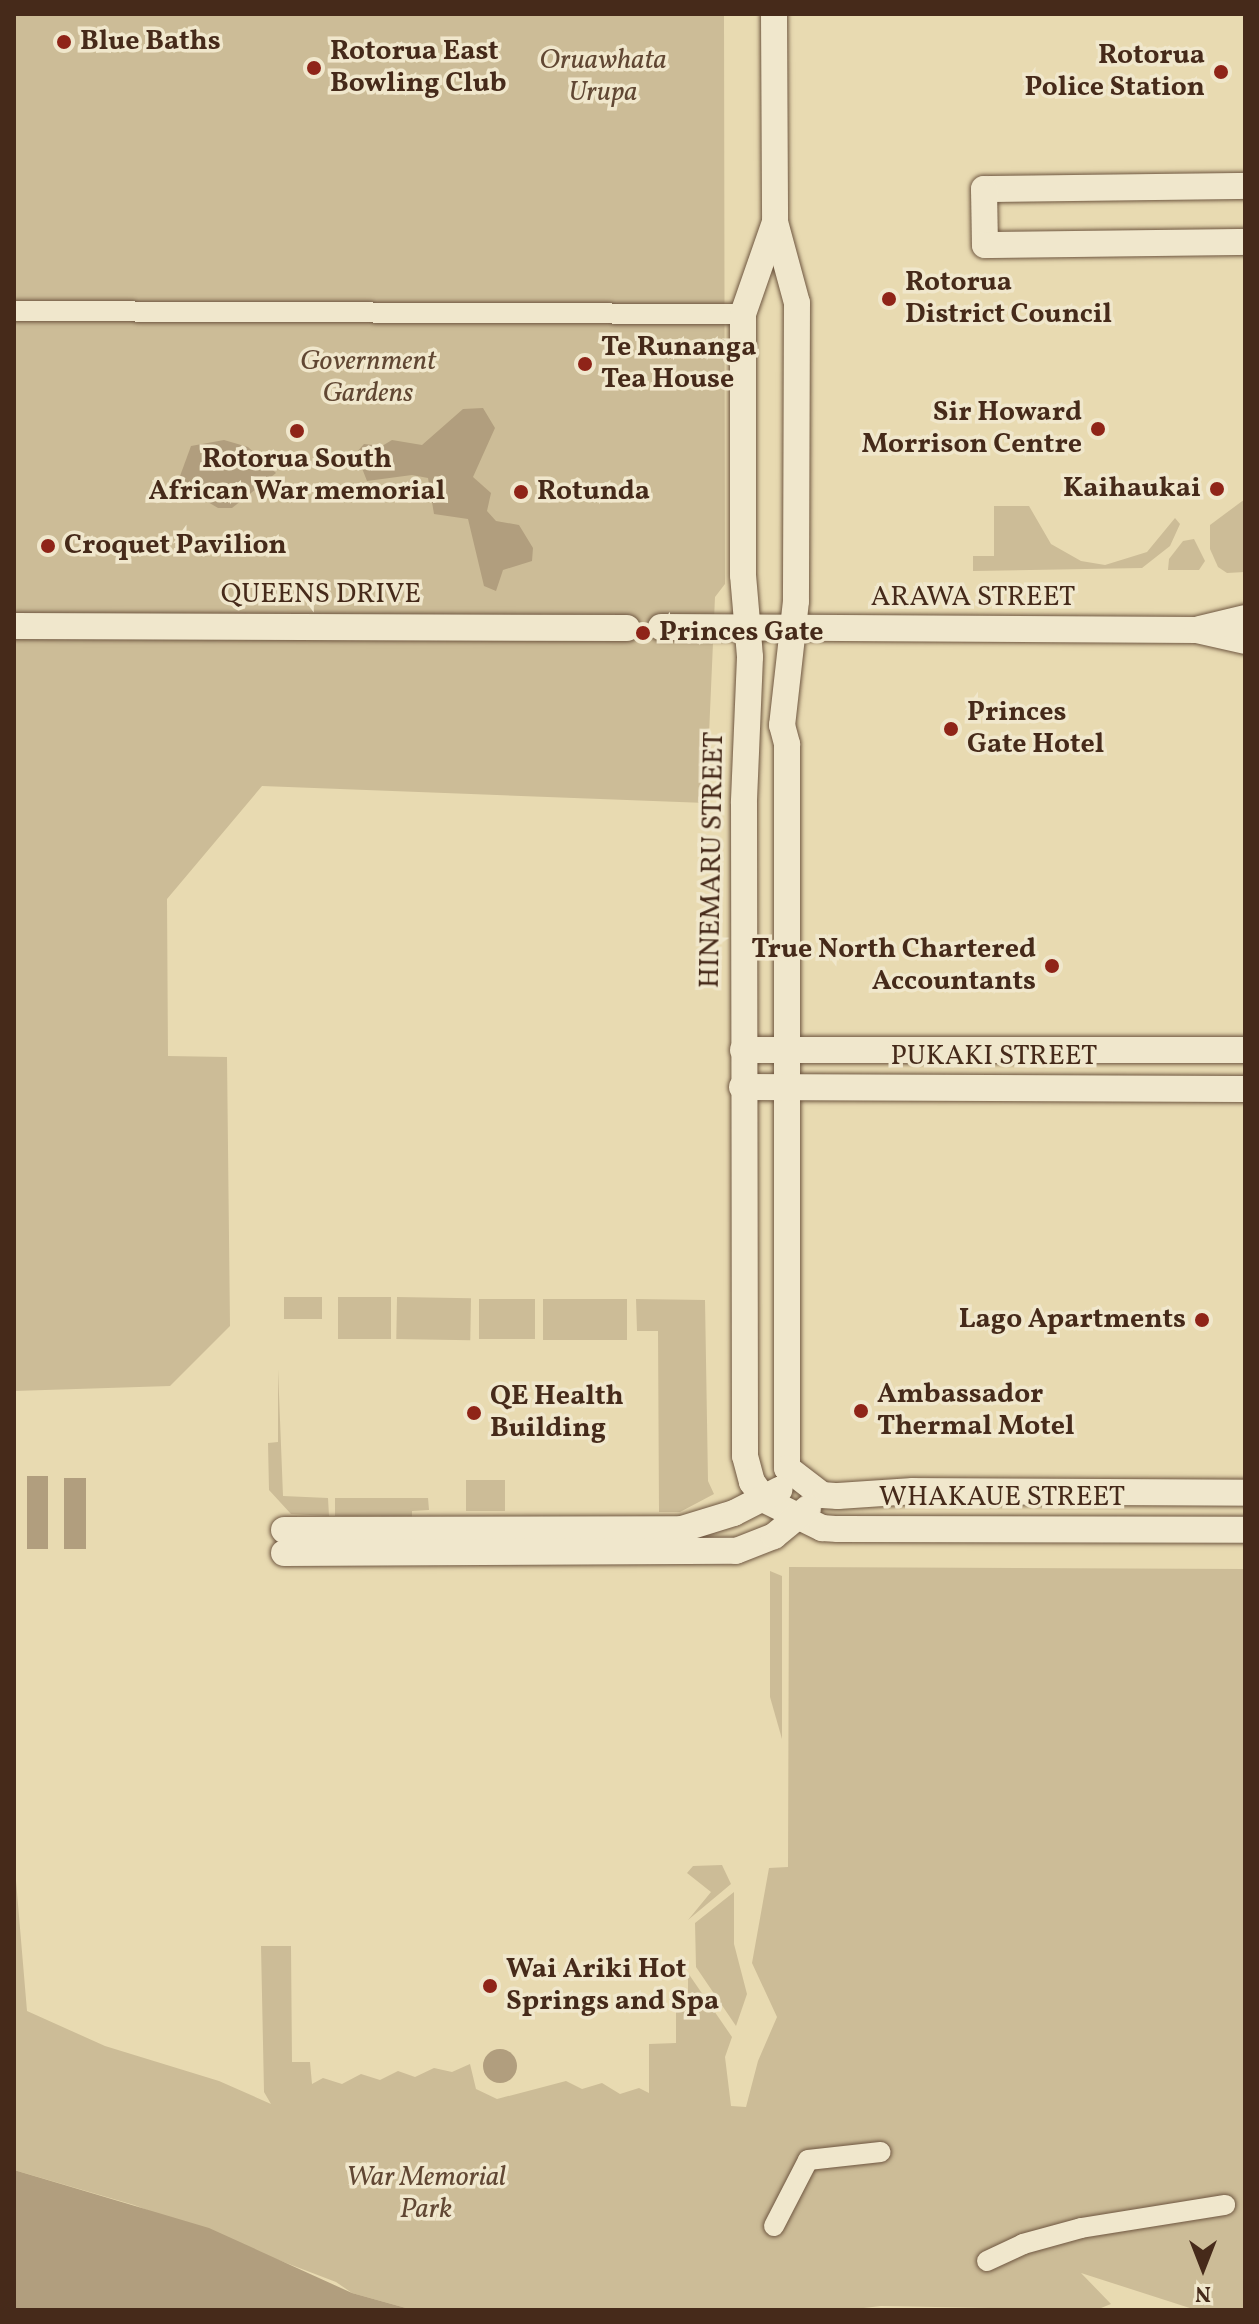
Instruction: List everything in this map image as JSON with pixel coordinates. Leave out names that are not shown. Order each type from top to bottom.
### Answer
[{"type":"street","name":"HINEMARU STREET","points":[[774,14],[775,222],[797,303],[793,631],[782,725],[787,744],[787,1468],[795,1478]]},
{"type":"street","points":[[1245,186],[984,189],[984,203],[985,245],[1245,242]]},
{"type":"street","name":"HINEMARU STREET","points":[[765,1500],[752,1482],[745,1456],[742,1087],[749,631],[743,575],[743,314],[775,222]]},
{"type":"street","points":[[14,311],[743,314]]},
{"type":"street","name":"ARAWA STREET","points":[[1197,630],[1245,618]]},
{"type":"street","name":"QUEENS DRIVE","points":[[14,626],[627,628]]},
{"type":"street","points":[[661,627],[749,631]]},
{"type":"street","name":"ARAWA STREET","points":[[749,631],[1197,630],[1245,641]]},
{"type":"street","name":"PUKAKI STREET","points":[[743,1050],[1245,1050]]},
{"type":"street","name":"PUKAKI STREET","points":[[742,1087],[1245,1089]]},
{"type":"street","points":[[795,1478],[822,1495],[774,1536],[736,1551],[284,1541],[682,1529],[765,1500],[795,1478]]},
{"type":"street","name":"WHAKAUE STREET","points":[[822,1495],[913,1491],[1245,1493]]},
{"type":"street","name":"WHAKAUE STREET","points":[[765,1500],[797,1517],[838,1529],[1245,1530]]},
{"type":"street","points":[[774,2226],[804,2163],[881,2152]]},
{"type":"street","points":[[987,2261],[1023,2244],[1081,2228],[1225,2205]]},
{"type":"green space","name":"Government Gardens","points":[[14,14],[724,14],[725,584],[715,597],[706,803],[262,786],[167,899],[168,1056],[227,1057],[230,1326],[170,1386],[14,1391]]},
{"type":"green space","points":[[1245,499],[1245,572],[1227,573],[1218,567],[1210,549],[1210,525]]},
{"type":"green space","points":[[994,506],[1029,506],[1051,544],[1081,561],[1105,565],[1147,552],[1175,518],[1180,524],[1170,546],[1142,568],[973,571],[973,556],[994,556]]},
{"type":"green space","points":[[1194,539],[1205,561],[1199,570],[1168,570],[1169,559],[1183,541]]},
{"type":"green space","points":[[284,1297],[322,1297],[322,1319],[284,1319]]},
{"type":"green space","points":[[338,1297],[391,1297],[391,1339],[338,1339]]},
{"type":"green space","points":[[397,1297],[471,1298],[470,1340],[396,1339]]},
{"type":"green space","points":[[479,1299],[535,1299],[535,1339],[479,1339]]},
{"type":"green space","points":[[543,1299],[627,1299],[627,1340],[543,1340]]},
{"type":"green space","points":[[636,1299],[705,1300],[708,1481],[714,1494],[680,1512],[659,1512],[658,1331],[637,1331]]},
{"type":"green space","points":[[278,1369],[283,1496],[328,1498],[329,1516],[291,1514],[269,1490],[268,1443],[278,1442]]},
{"type":"green space","points":[[466,1480],[505,1480],[505,1511],[466,1511]]},
{"type":"green space","points":[[335,1498],[428,1498],[429,1510],[412,1511],[412,1517],[335,1516]]},
{"type":"green space","name":"War Memorial Park","points":[[789,1567],[1245,1569],[1245,2310],[1196,2310],[1081,2273],[1111,2304],[1096,2310],[881,2306],[846,2310],[413,2310],[352,2293],[336,2282],[134,2205],[14,2170],[14,1857],[27,2011],[105,2046],[219,2081],[271,2104],[264,2092],[261,1946],[291,1946],[292,2062],[310,2062],[312,2084],[323,2078],[342,2084],[361,2074],[380,2080],[398,2071],[415,2077],[434,2068],[452,2072],[470,2064],[476,2089],[497,2099],[566,2081],[582,2089],[602,2083],[620,2094],[639,2088],[649,2093],[649,2044],[676,2043],[676,1997],[688,1997],[688,1973],[732,2037],[725,2057],[731,2106],[746,2107],[758,2061],[777,2017],[752,1963],[769,1868],[788,1867]]},
{"type":"green space","points":[[770,1571],[782,1576],[782,1739],[770,1697]]},
{"type":"green space","points":[[722,1865],[731,1884],[688,1920],[711,1892],[687,1873],[693,1866]]},
{"type":"green space","points":[[734,1892],[734,1944],[747,1994],[736,2026],[696,1967],[695,1923]]},
{"type":"shaded area","points":[[483,408],[495,428],[473,477],[491,493],[487,511],[496,521],[519,525],[533,548],[532,561],[503,570],[496,591],[484,586],[468,519],[434,514],[428,478],[412,475],[367,481],[356,453],[364,444],[382,446],[392,440],[422,445],[463,409]]},
{"type":"shaded area","points":[[224,440],[248,447],[276,473],[232,508],[218,508],[186,489],[180,476],[191,446]]},
{"type":"shaded area","points":[[27,1476],[48,1476],[48,1549],[27,1549]]},
{"type":"shaded area","points":[[64,1478],[86,1478],[86,1549],[64,1549]]},
{"type":"shaded area","points":[[500,2049],[512,2054],[517,2066],[512,2078],[500,2083],[488,2078],[483,2066],[488,2054]]},
{"type":"shaded area","points":[[14,2170],[209,2228],[352,2293],[413,2310],[14,2310]]},
{"type":"place","name":"Blue Baths","points":[[64,42]]},
{"type":"place","name":"Rotorua East Bowling Club","points":[[314,68]]},
{"type":"place","name":"Rotorua Police Station","points":[[1221,72]]},
{"type":"place","name":"Rotorua District Council","points":[[889,299]]},
{"type":"place","name":"Te Runanga Tea House","points":[[585,364]]},
{"type":"place","name":"Sir Howard Morrison Centre","points":[[1098,429]]},
{"type":"place","name":"Rotorua South African War memorial","points":[[297,431]]},
{"type":"place","name":"Kaihaukai","points":[[1217,489]]},
{"type":"place","name":"Rotunda","points":[[521,492]]},
{"type":"place","name":"Croquet Pavilion","points":[[48,546]]},
{"type":"place","name":"Princes Gate","points":[[643,633]]},
{"type":"place","name":"Princes Gate Hotel","points":[[951,729]]},
{"type":"place","name":"True North Chartered Accountants","points":[[1052,966]]},
{"type":"place","name":"Lago Apartments","points":[[1202,1320]]},
{"type":"place","name":"Ambassador Thermal Motel","points":[[861,1411]]},
{"type":"place","name":"QE Health Building","points":[[474,1413]]},
{"type":"place","name":"Wai Ariki Hot Springs and Spa","points":[[490,1986]]},
{"type":"park label","name":"Oruawhata Urupa","points":[[603,77]]}]
